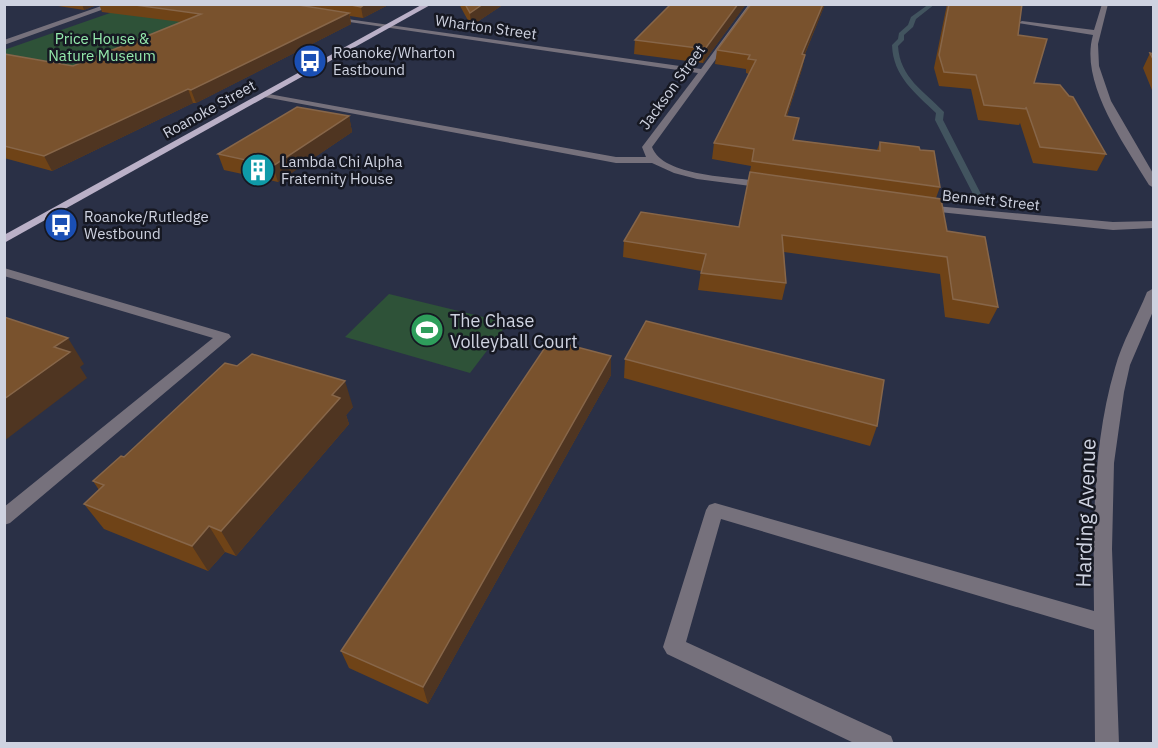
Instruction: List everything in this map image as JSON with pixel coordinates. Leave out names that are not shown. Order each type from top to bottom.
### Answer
[{"type":"main road","name":"Roanoke Street","points":[[4,240],[429,4]]},
{"type":"street","points":[[4,43],[115,4]]},
{"type":"street","name":"Jackson Street","points":[[651,160],[646,154],[647,147],[753,4]]},
{"type":"street","points":[[1105,4],[1105,13],[1097,33],[1094,60],[1104,95],[1154,185]]},
{"type":"street","name":"Wharton Street","points":[[321,17],[701,72]]},
{"type":"street","points":[[1022,23],[1097,33]]},
{"type":"street","points":[[263,96],[616,160],[651,160],[662,167],[677,171],[781,187]]},
{"type":"street","name":"Bennett Street","points":[[911,206],[1013,218],[1113,226],[1154,224]]},
{"type":"street","points":[[4,272],[224,337],[4,518]]},
{"type":"street","name":"Harding Avenue","points":[[1107,744],[1104,623],[1106,463],[1116,392],[1123,365],[1154,292]]},
{"type":"street","points":[[883,744],[674,647],[715,510],[1104,623]]},
{"type":"green space","name":"Price House & Nature Museum","points":[[133,5],[252,14],[103,78],[5,58],[4,50]]},
{"type":"green space","name":"The Chase Volleyball Court","points":[[389,294],[508,323],[470,373],[345,337]]},
{"type":"building","points":[[128,4],[292,4],[349,13],[191,90],[188,89],[44,156],[4,146],[4,54],[73,66],[201,14]]},
{"type":"building","points":[[346,4],[365,4],[361,7]]},
{"type":"building","points":[[465,4],[483,4],[470,13]]},
{"type":"building","points":[[671,4],[738,4],[705,49],[635,40]]},
{"type":"building","points":[[751,4],[823,4],[802,54],[805,55],[785,116],[799,118],[793,140],[880,151],[880,142],[934,151],[940,187],[752,161],[754,149],[714,143],[756,60],[748,59],[750,55],[717,50]]},
{"type":"building","points":[[949,4],[1022,4],[1018,35],[1047,39],[1034,83],[1060,85],[1069,96],[1073,97],[1106,154],[1040,147],[1026,107],[1026,109],[984,105],[976,75],[944,72],[939,55]]},
{"type":"building","points":[[297,107],[349,116],[273,166],[218,154]]},
{"type":"building","points":[[750,172],[941,199],[947,231],[985,237],[998,307],[953,299],[947,257],[782,235],[786,283],[701,273],[706,254],[624,241],[641,212],[739,227]]},
{"type":"building","points":[[4,317],[68,338],[54,347],[70,352],[4,399]]},
{"type":"building","points":[[646,321],[884,380],[877,426],[625,359]]},
{"type":"building","points":[[550,340],[611,356],[423,687],[341,651]]},
{"type":"building","points":[[252,354],[345,381],[332,395],[340,398],[221,531],[209,526],[192,546],[84,504],[104,485],[93,481],[121,456],[124,457],[225,363],[237,366]]},
{"type":"waterway","points":[[933,4],[913,18],[911,26],[901,34],[901,40],[895,45],[898,66],[916,91],[940,112],[939,120],[977,194]]},
{"type":"place","name":"Roanoke/Wharton Eastbound","points":[[310,61]]},
{"type":"place","name":"Lambda Chi Alpha Fraternity House","points":[[258,170]]},
{"type":"place","name":"Roanoke/Rutledge Westbound","points":[[61,225]]},
{"type":"place","name":"The Chase Volleyball Court","points":[[427,330]]}]
